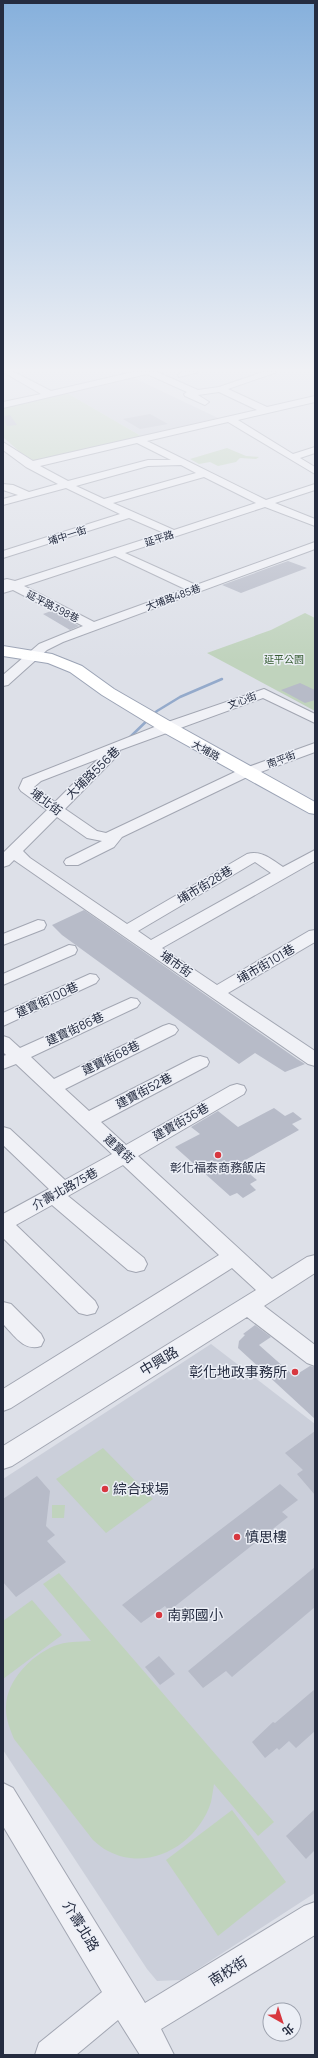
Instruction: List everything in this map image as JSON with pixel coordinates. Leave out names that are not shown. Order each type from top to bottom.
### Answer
[{"type":"main road","name":"大埔路","points":[[3,651],[35,655],[61,662],[76,669],[96,684],[167,727],[315,809]]},
{"type":"street","points":[[36,468],[173,533]]},
{"type":"street","points":[[3,502],[130,468]]},
{"type":"street","points":[[195,468],[265,503],[315,523]]},
{"type":"street","points":[[105,502],[205,473]]},
{"type":"street","points":[[3,487],[9,487],[29,496]]},
{"type":"street","name":"延平路","points":[[9,587],[315,487]]},
{"type":"street","name":"埔中一街","points":[[3,555],[131,514]]},
{"type":"street","name":"大埔路485巷","points":[[3,682],[43,647],[92,626],[315,545]]},
{"type":"street","points":[[117,552],[122,556],[195,589]]},
{"type":"street","name":"延平路398巷","points":[[3,580],[9,587],[92,626]]},
{"type":"street","name":"文心街","points":[[167,727],[264,693],[315,719]]},
{"type":"street","name":"大埔路556巷","points":[[9,857],[119,746],[167,727]]},
{"type":"street","name":"埔北街","points":[[119,746],[28,782],[26,788],[29,792],[92,835],[100,837],[115,836],[248,772]]},
{"type":"street","name":"南平街","points":[[248,772],[315,746]]},
{"type":"street","name":"埔北街","points":[[72,862],[109,844],[115,836]]},
{"type":"street","name":"埔市街","points":[[315,855],[151,947],[315,1060]]},
{"type":"street","points":[[9,857],[24,861],[151,947]]},
{"type":"street","name":"埔市街28巷","points":[[127,931],[252,857],[259,858],[283,874]]},
{"type":"street","points":[[3,940],[38,925]]},
{"type":"street","name":"埔市街101巷","points":[[217,992],[315,935]]},
{"type":"street","points":[[3,980],[69,950]]},
{"type":"street","name":"建寶街100巷","points":[[3,1020],[90,979]]},
{"type":"street","name":"建寶街86巷","points":[[11,1059],[131,1003]]},
{"type":"street","name":"建寶街68巷","points":[[53,1087],[169,1030]]},
{"type":"street","name":"建寶街","points":[[3,1042],[11,1059],[53,1087],[270,1291]]},
{"type":"street","name":"建寶街52巷","points":[[88,1120],[200,1062]]},
{"type":"street","name":"建寶街36巷","points":[[126,1155],[237,1090]]},
{"type":"street","points":[[3,1134],[58,1193],[136,1264]]},
{"type":"street","name":"介壽北路75巷","points":[[5,1219],[58,1193],[126,1155]]},
{"type":"street","points":[[5,1219],[87,1307]]},
{"type":"street","points":[[3,1401],[234,1256]]},
{"type":"street","name":"中興路","points":[[3,1459],[315,1263]]},
{"type":"street","points":[[248,1306],[315,1357]]},
{"type":"street","points":[[3,1310],[33,1340]]},
{"type":"street","name":"介壽北路","points":[[3,1798],[158,2055]]},
{"type":"street","name":"南校街","points":[[140,2024],[315,1917]]},
{"type":"street","points":[[50,2055],[123,1995]]},
{"type":"shaded area","name":"南郭國小","points":[[211,1344],[315,1424],[315,1893],[181,1980],[157,1981],[147,1969],[3,1750],[3,1479]]},
{"type":"green space","name":"延平公園","points":[[305,613],[315,618],[315,711],[207,653],[271,630]]},
{"type":"green space","name":"綜合球場","points":[[103,1448],[153,1499],[106,1533],[56,1479]]},
{"type":"green space","points":[[52,1505],[65,1505],[64,1518],[52,1518]]},
{"type":"green space","points":[[59,1573],[274,1822],[258,1836],[214,1784],[211,1802],[205,1817],[184,1842],[155,1856],[140,1859],[124,1857],[108,1851],[93,1840],[14,1739],[7,1719],[7,1696],[22,1670],[45,1650],[54,1646],[68,1642],[91,1641],[43,1584]]},
{"type":"green space","points":[[32,1600],[62,1635],[3,1679],[3,1621]]},
{"type":"green space","points":[[232,1810],[286,1882],[218,1936],[166,1860]]},
{"type":"building","points":[[288,561],[307,568],[241,593],[222,585]]},
{"type":"building","points":[[51,611],[79,626],[70,630],[43,614]]},
{"type":"building","points":[[300,683],[315,690],[315,700],[305,703],[281,690]]},
{"type":"building","points":[[84,910],[305,1064],[285,1072],[255,1053],[239,1064],[62,935],[52,925]]},
{"type":"building","name":"彰化福泰商務飯店","points":[[274,1108],[285,1116],[293,1112],[302,1119],[292,1124],[299,1130],[238,1164],[257,1180],[250,1184],[256,1190],[243,1198],[237,1193],[230,1196],[175,1147],[200,1134],[191,1127],[218,1111],[238,1127]]},
{"type":"building","points":[[255,1325],[271,1337],[259,1345],[294,1376],[310,1366],[315,1367],[315,1419],[238,1348],[239,1341],[245,1335],[243,1334]]},
{"type":"building","points":[[315,1431],[315,1495],[297,1474],[303,1470],[285,1453]]},
{"type":"building","points":[[37,1476],[50,1491],[46,1526],[55,1535],[47,1541],[66,1562],[16,1597],[3,1582],[3,1499]]},
{"type":"building","name":"慎思樓","points":[[280,1484],[298,1500],[282,1512],[288,1517],[169,1611],[165,1606],[141,1623],[122,1605]]},
{"type":"building","points":[[315,1567],[315,1607],[232,1677],[226,1671],[203,1688],[188,1671]]},
{"type":"building","points":[[159,1656],[175,1674],[160,1685],[145,1667]]},
{"type":"building","points":[[315,1689],[315,1731],[296,1748],[289,1741],[279,1750],[277,1748],[265,1758],[252,1742],[273,1722],[275,1723]]},
{"type":"building","points":[[315,1809],[315,1850],[306,1859],[286,1836]]},
{"type":"waterway","points":[[128,739],[157,711],[180,697],[222,679]]},
{"type":"place","name":"彰化福泰商務飯店","points":[[218,1155]]},
{"type":"place","name":"彰化地政事務所","points":[[295,1372]]},
{"type":"place","name":"綜合球場","points":[[105,1489]]},
{"type":"place","name":"慎思樓","points":[[237,1537]]},
{"type":"place","name":"南郭國小","points":[[159,1615]]}]
